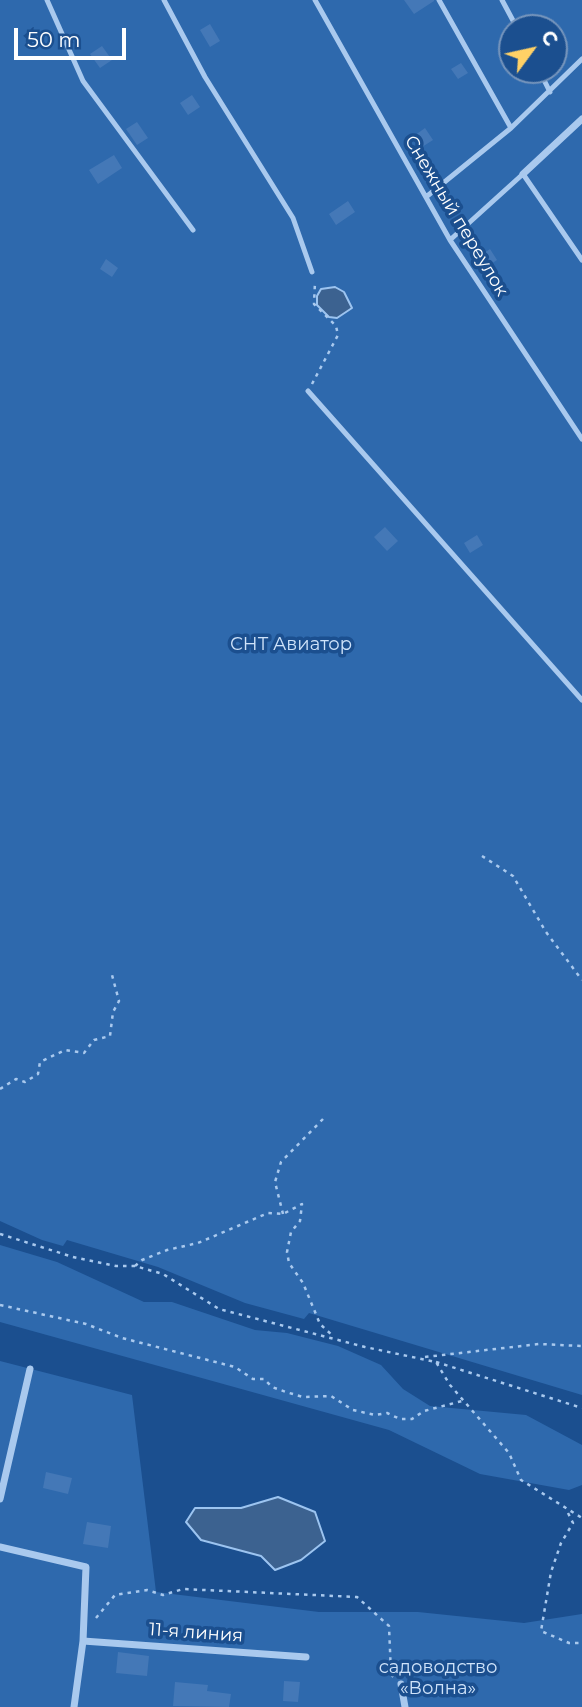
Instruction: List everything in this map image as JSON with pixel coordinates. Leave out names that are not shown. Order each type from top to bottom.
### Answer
[{"type":"street","points":[[523,174],[582,119]]},
{"type":"street","points":[[0,1499],[30,1369]]},
{"type":"street","points":[[0,1547],[86,1567],[83,1641],[74,1707]]},
{"type":"street","name":"11-я линия","points":[[83,1641],[306,1657]]},
{"type":"street","points":[[401,1685],[405,1707]]},
{"type":"lane","points":[[47,0],[83,81],[193,230]]},
{"type":"lane","points":[[164,0],[205,77],[293,218],[312,272]]},
{"type":"lane","name":"Снежный переулок","points":[[316,0],[450,240],[582,439]]},
{"type":"lane","points":[[439,0],[512,128]]},
{"type":"lane","points":[[426,197],[512,128],[582,59]]},
{"type":"lane","points":[[546,84],[550,92]]},
{"type":"lane","points":[[450,240],[523,174],[582,260]]},
{"type":"lane","points":[[308,391],[582,700]]},
{"type":"path","points":[[308,391],[338,335],[336,327],[314,304],[317,288],[312,272]]},
{"type":"path","points":[[482,856],[513,876],[546,932],[582,980]]},
{"type":"path","points":[[0,1089],[16,1079],[25,1082],[38,1074],[40,1062],[65,1050],[84,1053],[94,1040],[110,1036],[113,1031],[113,1012],[119,1001],[112,975]]},
{"type":"path","points":[[283,1214],[275,1182],[281,1161],[323,1119]]},
{"type":"path","points":[[135,1266],[142,1259],[198,1243],[268,1213],[283,1214],[302,1204],[300,1221],[291,1232],[287,1252],[289,1263],[303,1283],[320,1324],[336,1339]]},
{"type":"path","points":[[0,1234],[73,1257],[116,1266],[135,1266],[163,1274],[219,1309],[336,1339],[422,1357],[582,1408]]},
{"type":"path","points":[[0,1305],[86,1324],[148,1345],[235,1367],[286,1392],[303,1397],[331,1396],[352,1410],[375,1415],[387,1413],[401,1419],[412,1419],[424,1411],[463,1401]]},
{"type":"path","points":[[422,1357],[539,1344],[582,1346]]},
{"type":"path","points":[[436,1362],[439,1371],[463,1401],[509,1453],[521,1480],[582,1518]]},
{"type":"path","points":[[567,1511],[573,1523],[561,1543],[551,1573],[541,1631],[569,1643],[582,1643]]},
{"type":"path","points":[[84,1626],[101,1615],[116,1595],[147,1590],[163,1595],[183,1589],[357,1597],[390,1626],[391,1674],[401,1685]]},
{"type":"green space","name":"СНТ Авиатор","points":[[0,0],[582,0],[582,1395],[309,1313],[304,1319],[245,1303],[158,1267],[67,1240],[63,1246],[42,1240],[0,1221]]},
{"type":"green space","points":[[0,1245],[57,1262],[144,1302],[172,1302],[255,1330],[287,1333],[338,1346],[381,1365],[403,1389],[430,1406],[526,1415],[582,1445],[582,1485],[569,1490],[480,1474],[389,1430],[0,1322]]},
{"type":"green space","name":"садоводство «Волна»","points":[[0,1361],[132,1395],[156,1592],[319,1612],[418,1612],[524,1623],[582,1614],[582,1707],[0,1707]]},
{"type":"shaded area","points":[[335,287],[344,292],[352,308],[337,318],[329,317],[317,305],[317,296],[321,289]]},
{"type":"shaded area","points":[[278,1497],[315,1512],[325,1541],[301,1560],[275,1570],[261,1556],[201,1540],[186,1522],[195,1508],[241,1508]]},
{"type":"building","points":[[404,0],[434,0],[434,1],[414,14]]},
{"type":"building","points":[[210,24],[220,41],[210,47],[200,30]]},
{"type":"building","points":[[102,46],[112,60],[100,68],[90,54]]},
{"type":"building","points":[[461,63],[468,73],[458,79],[451,69]]},
{"type":"building","points":[[192,95],[200,107],[188,115],[180,103]]},
{"type":"building","points":[[137,122],[148,138],[137,145],[126,129]]},
{"type":"building","points":[[425,128],[433,140],[422,147],[414,136]]},
{"type":"building","points":[[114,155],[122,168],[98,184],[89,170]]},
{"type":"building","points":[[348,201],[355,212],[336,225],[329,214]]},
{"type":"building","points":[[490,249],[497,260],[485,268],[478,257]]},
{"type":"building","points":[[106,259],[118,268],[112,277],[100,269]]},
{"type":"building","points":[[385,527],[398,541],[387,551],[374,537]]},
{"type":"building","points":[[477,535],[483,545],[470,553],[464,543]]},
{"type":"building","points":[[46,1472],[72,1478],[68,1494],[43,1488]]},
{"type":"building","points":[[87,1522],[111,1526],[108,1548],[83,1544]]},
{"type":"building","points":[[118,1652],[149,1656],[147,1676],[116,1673]]},
{"type":"building","points":[[284,1681],[300,1682],[298,1702],[283,1701]]},
{"type":"building","points":[[175,1682],[208,1685],[207,1691],[231,1694],[229,1707],[173,1706]]}]
